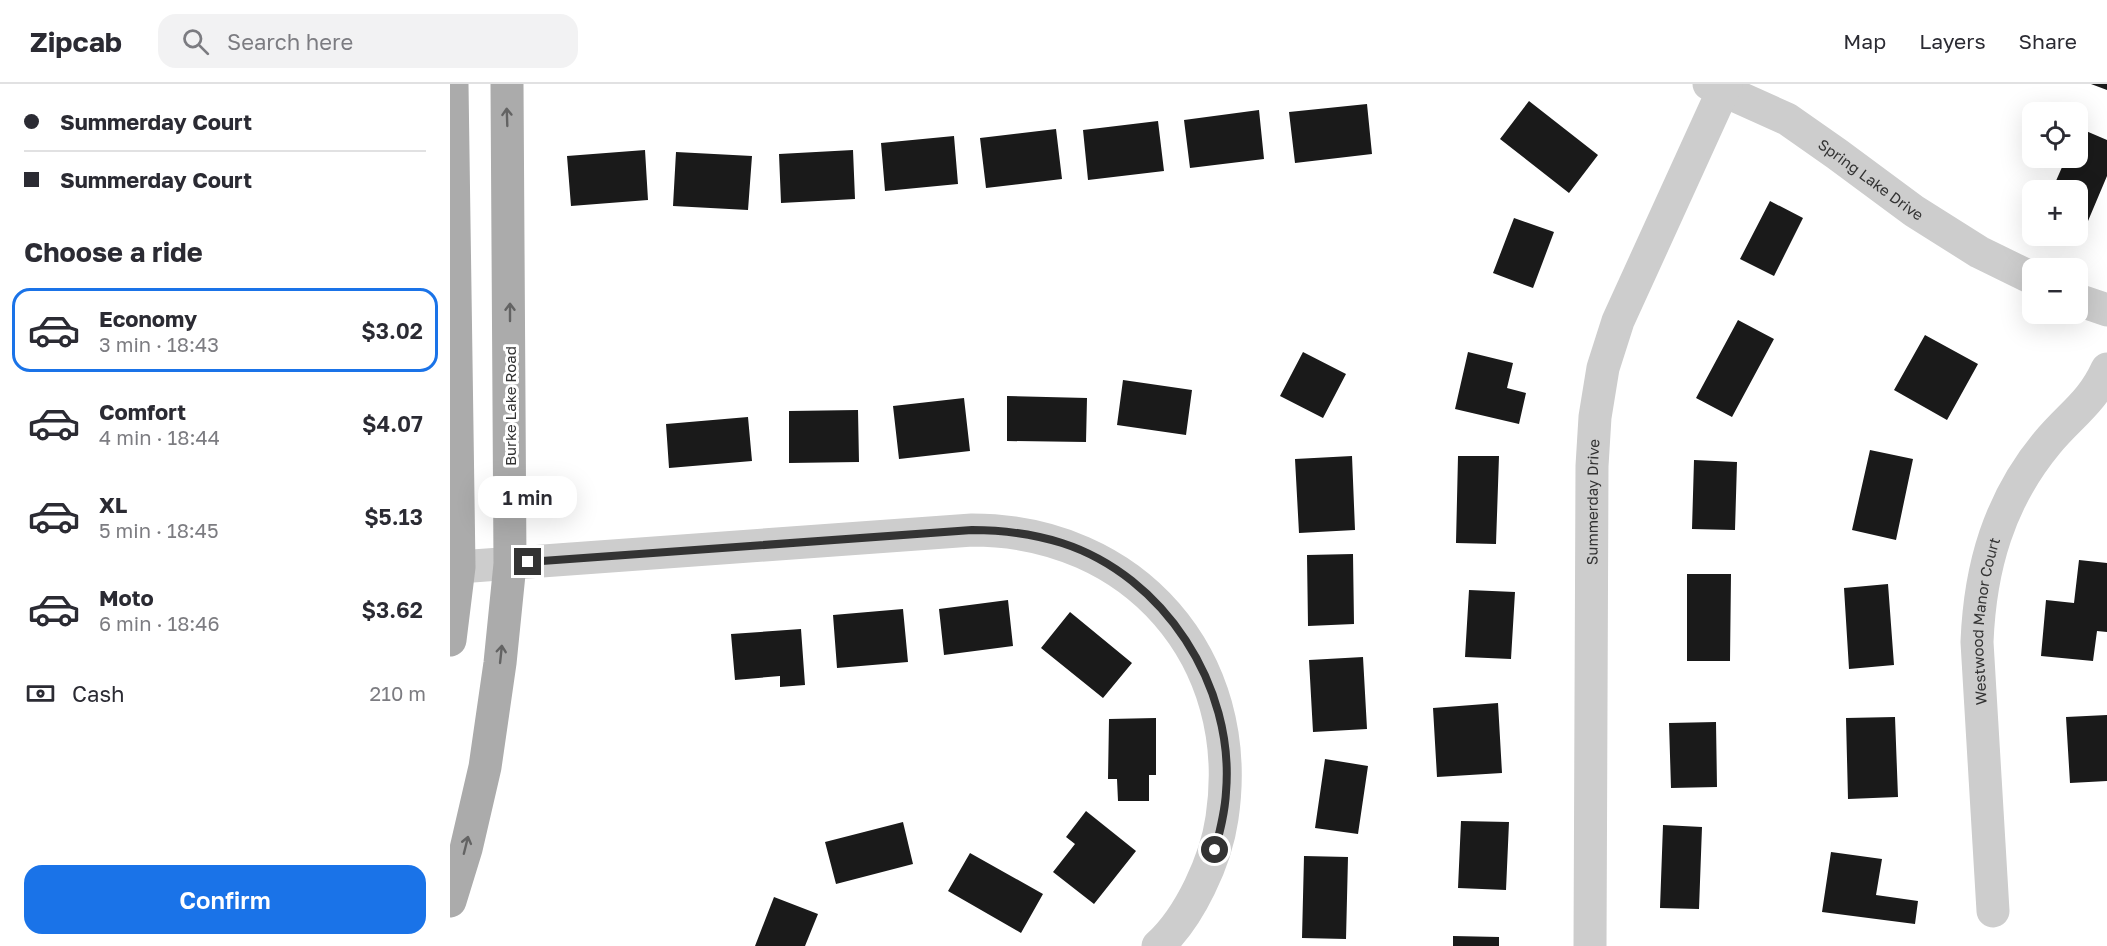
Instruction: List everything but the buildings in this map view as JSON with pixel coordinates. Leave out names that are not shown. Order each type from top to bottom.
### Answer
[{"type":"main road","points":[[450,640],[459,567],[452,84]]},
{"type":"main road","name":"Burke Lake Road","points":[[450,901],[466,849],[485,767],[500,663],[510,564],[507,84]]},
{"type":"street","name":"Spring Lake Drive","points":[[1719,86],[1786,119],[1914,211],[1979,252],[2022,273]]},
{"type":"street","name":"Summerday Drive","points":[[1590,946],[1592,466],[1595,417],[1603,368],[1618,321],[1719,86]]},
{"type":"street","points":[[2088,303],[2107,310]]},
{"type":"street","name":"Westwood Manor Court","points":[[1993,910],[1977,642],[1978,606],[1985,566],[1999,524],[2021,480],[2047,443],[2098,388],[2107,369]]},
{"type":"street","points":[[459,567],[998,530],[1038,536],[1082,551],[1122,574],[1158,604],[1195,653],[1218,710],[1225,750],[1226,791],[1215,850],[1200,889],[1158,946]]},
{"type":"route","points":[[528,562],[972,530],[998,530],[1038,536],[1063,543],[1082,551],[1139,586],[1158,604],[1195,653],[1218,710],[1225,750],[1226,791],[1221,831],[1215,850]]}]
